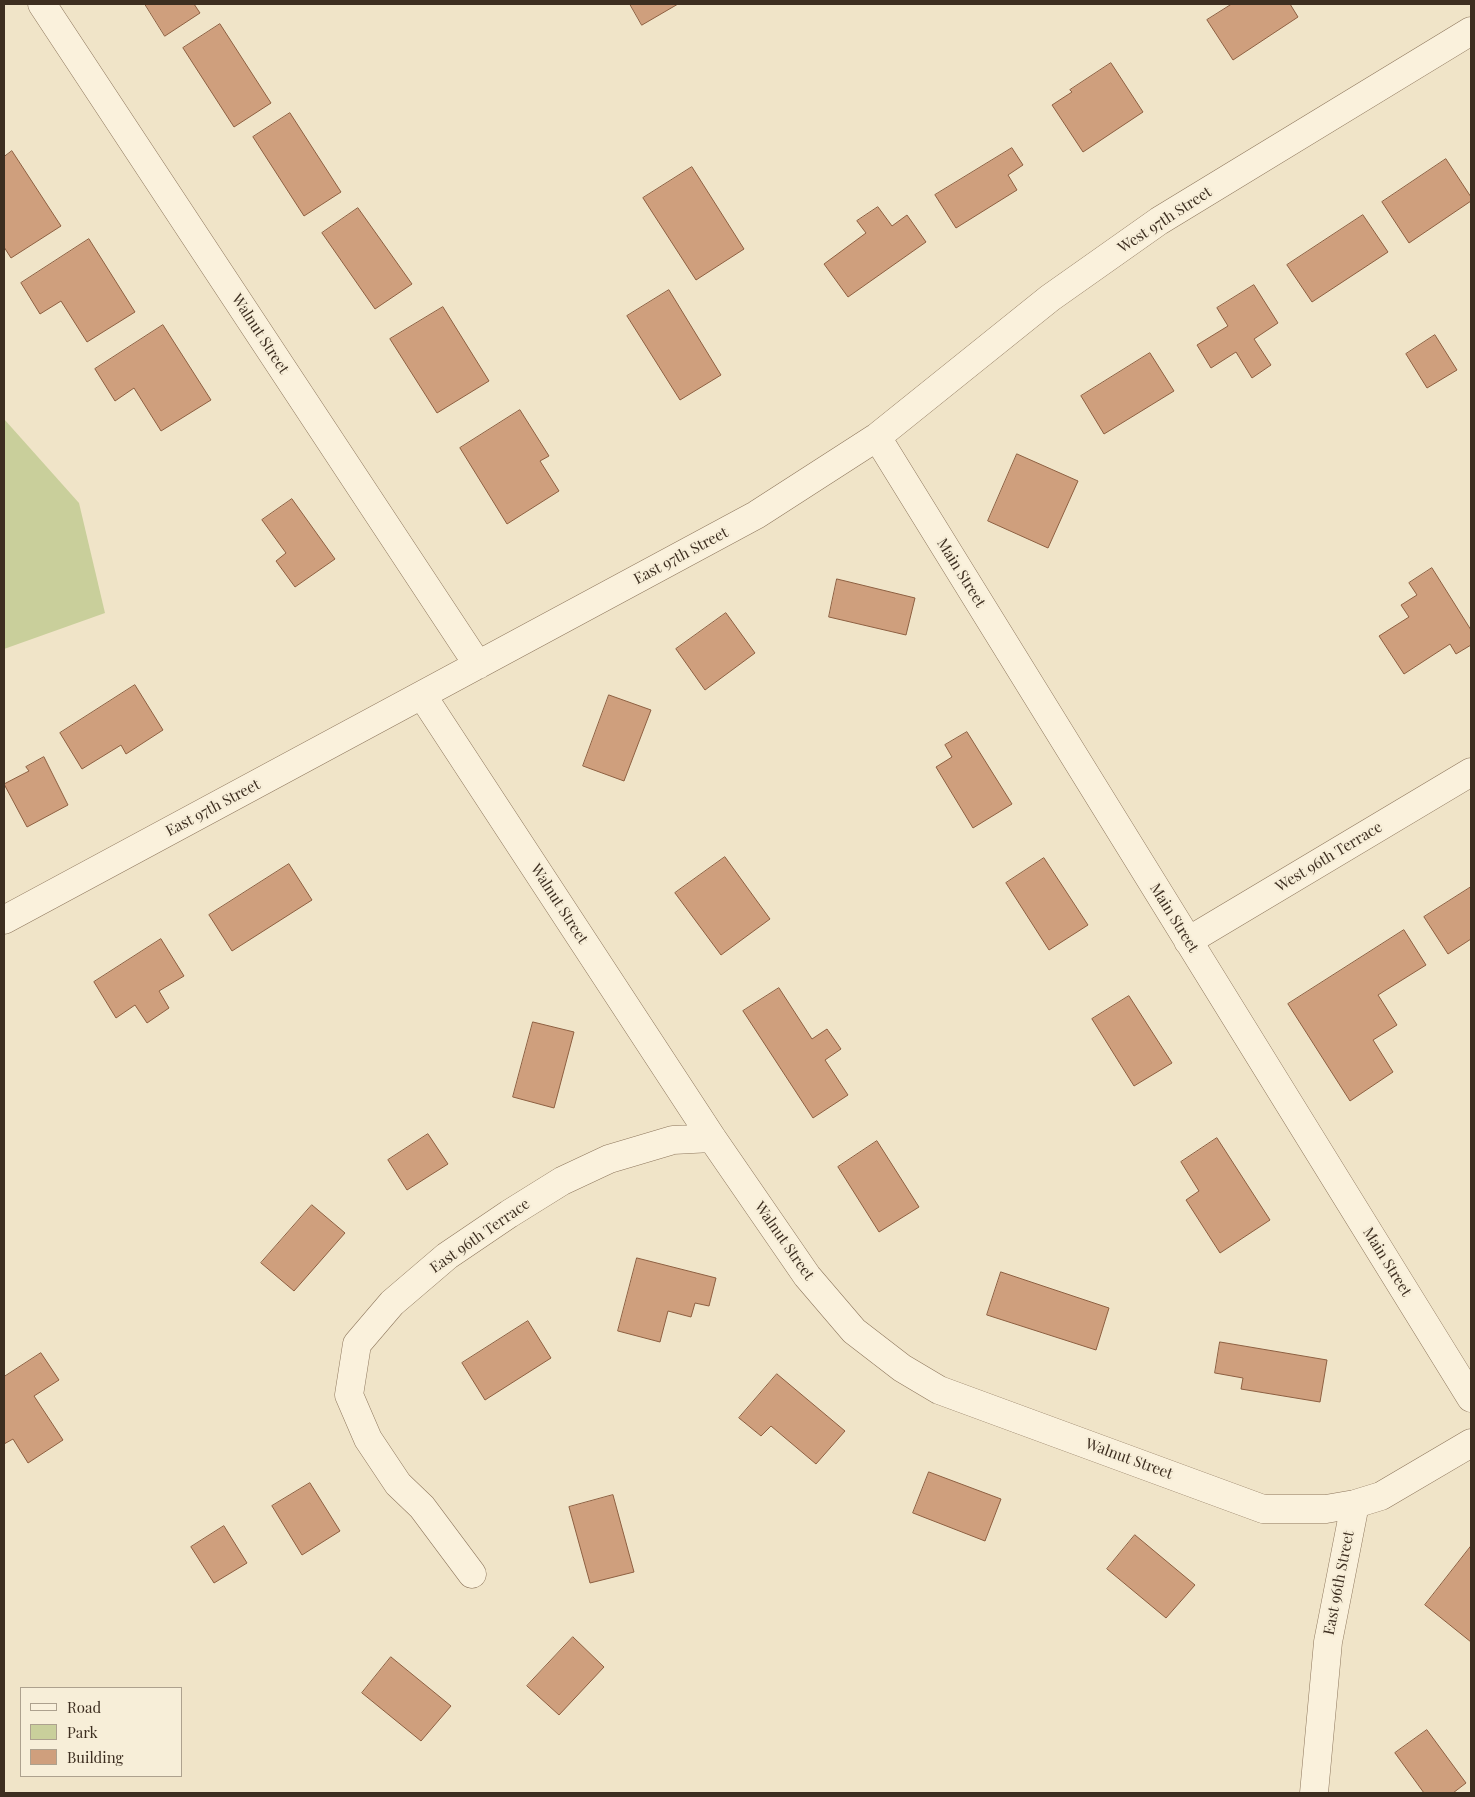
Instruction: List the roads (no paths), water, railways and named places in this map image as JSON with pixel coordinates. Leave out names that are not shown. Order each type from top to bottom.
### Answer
[{"type":"street","name":"Walnut Street","points":[[42,4],[478,665]]},
{"type":"street","name":"West 97th Street","points":[[877,437],[1050,298],[1159,221],[1471,32]]},
{"type":"street","name":"East 97th Street","points":[[4,920],[756,515],[877,437]]},
{"type":"street","name":"Main Street","points":[[877,437],[1471,1398]]},
{"type":"street","name":"Walnut Street","points":[[422,695],[712,1138],[808,1276],[854,1331],[902,1368],[939,1390],[1263,1509],[1326,1509],[1355,1504]]},
{"type":"street","name":"West 96th Terrace","points":[[1188,941],[1471,772]]},
{"type":"street","name":"East 96th Terrace","points":[[472,1574],[422,1507],[398,1484],[368,1439],[348,1395],[356,1344],[392,1303],[447,1256],[562,1181],[609,1159],[673,1140],[712,1138]]},
{"type":"street","points":[[1355,1504],[1380,1496],[1471,1443]]},
{"type":"street","name":"East 96th Street","points":[[1314,1793],[1328,1642],[1355,1504]]}]
